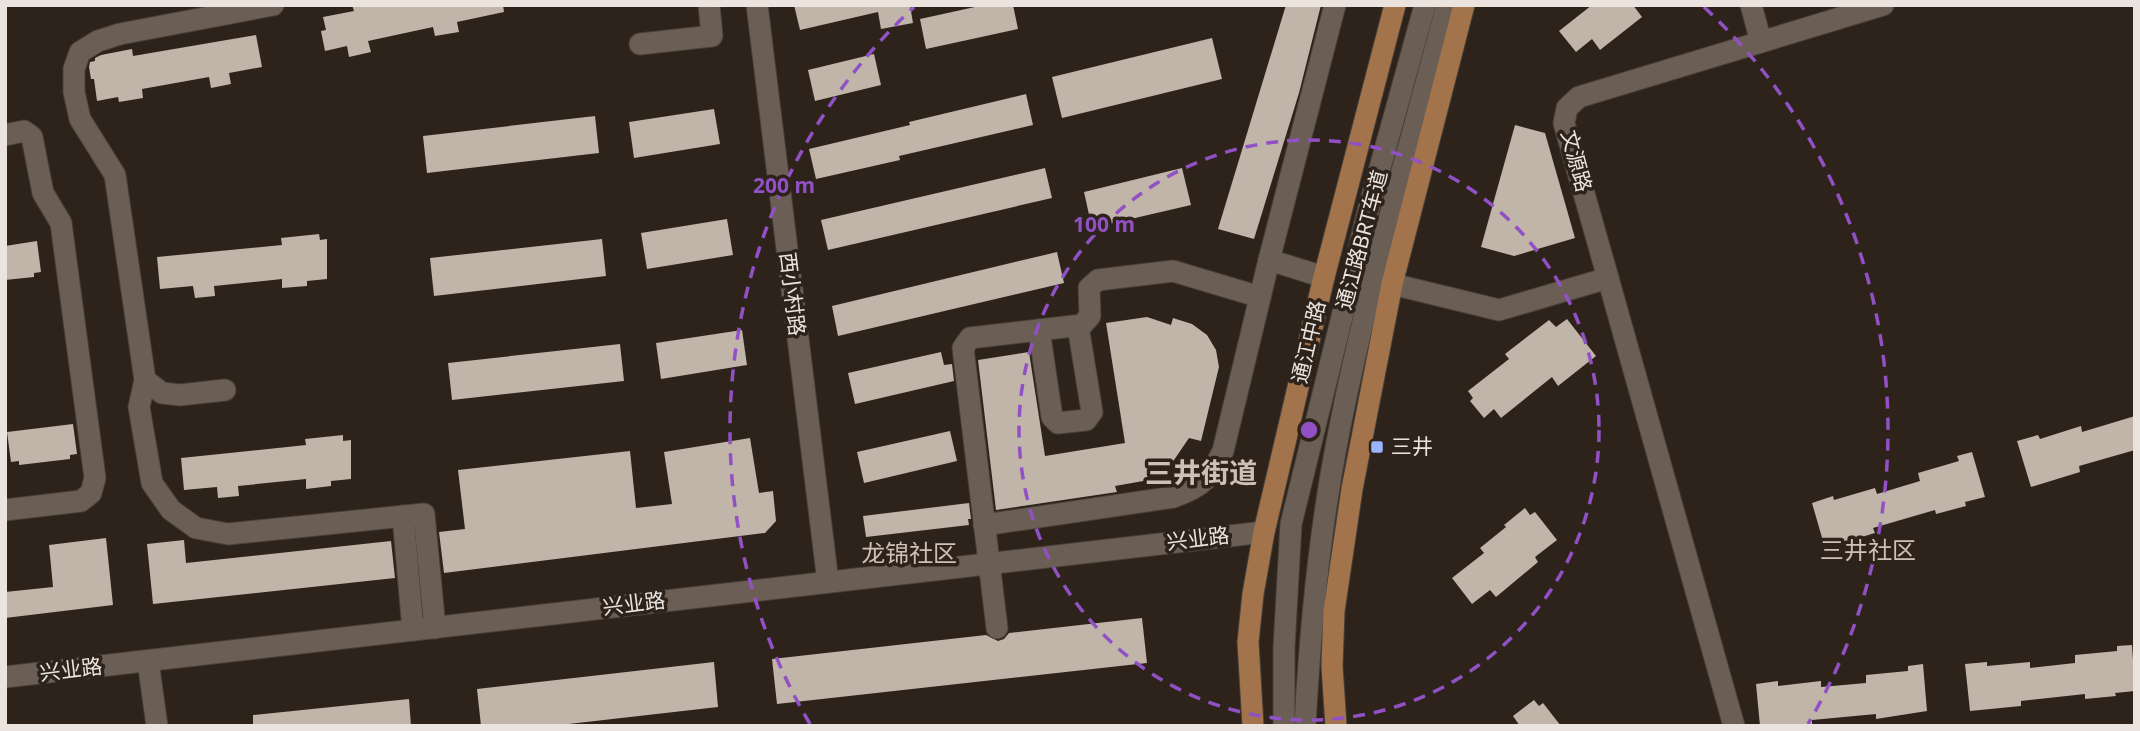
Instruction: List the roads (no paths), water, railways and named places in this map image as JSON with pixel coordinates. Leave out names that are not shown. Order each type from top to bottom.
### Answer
[{"type":"main road","name":"通江中路","points":[[1253,726],[1248,642],[1264,531],[1324,277],[1395,5]]},
{"type":"main road","points":[[1336,726],[1332,666],[1334,611],[1352,489],[1392,284],[1464,5]]},
{"type":"street","points":[[273,5],[120,34],[98,41],[80,52],[74,69],[74,92],[80,119],[115,175],[145,380],[139,407],[152,483],[171,510],[196,528],[228,534],[413,515]]},
{"type":"street","points":[[640,44],[712,36],[709,5]]},
{"type":"street","name":"西小村路","points":[[757,5],[828,582]]},
{"type":"street","points":[[984,525],[1174,497],[1197,488],[1213,471],[1223,452],[1335,5]]},
{"type":"street","name":"通江路BRT车道","points":[[1284,726],[1284,647],[1291,524],[1368,211],[1425,5]]},
{"type":"street","name":"通江路BRT车道","points":[[1305,726],[1319,550],[1337,442],[1373,281],[1447,5]]},
{"type":"street","points":[[1751,5],[1761,42]]},
{"type":"street","name":"文源路","points":[[1734,726],[1564,123],[1567,108],[1580,97],[1883,5]]},
{"type":"street","points":[[5,135],[24,131],[32,137],[43,193],[61,223],[96,478],[91,493],[81,501],[5,510]]},
{"type":"street","points":[[1269,260],[1324,277]]},
{"type":"street","points":[[997,628],[963,348],[970,338],[1082,325],[1090,316],[1090,288],[1098,280],[1173,271],[1260,297]]},
{"type":"street","points":[[1392,284],[1499,310],[1608,278]]},
{"type":"street","points":[[1039,330],[1052,417],[1058,423],[1072,422],[1086,420],[1091,412],[1078,326]]},
{"type":"street","points":[[145,380],[162,393],[180,395],[225,390]]},
{"type":"street","points":[[413,515],[435,628]]},
{"type":"street","points":[[413,515],[413,630]]},
{"type":"street","name":"兴业路","points":[[5,677],[1264,531]]},
{"type":"street","points":[[148,661],[157,726]]},
{"type":"place","name":"三井","points":[[1377,447]]},
{"type":"district","name":"三井街道","points":[[1201,473]]},
{"type":"district","name":"三井社区","points":[[1868,551]]},
{"type":"district","name":"龙锦社区","points":[[909,554]]}]
